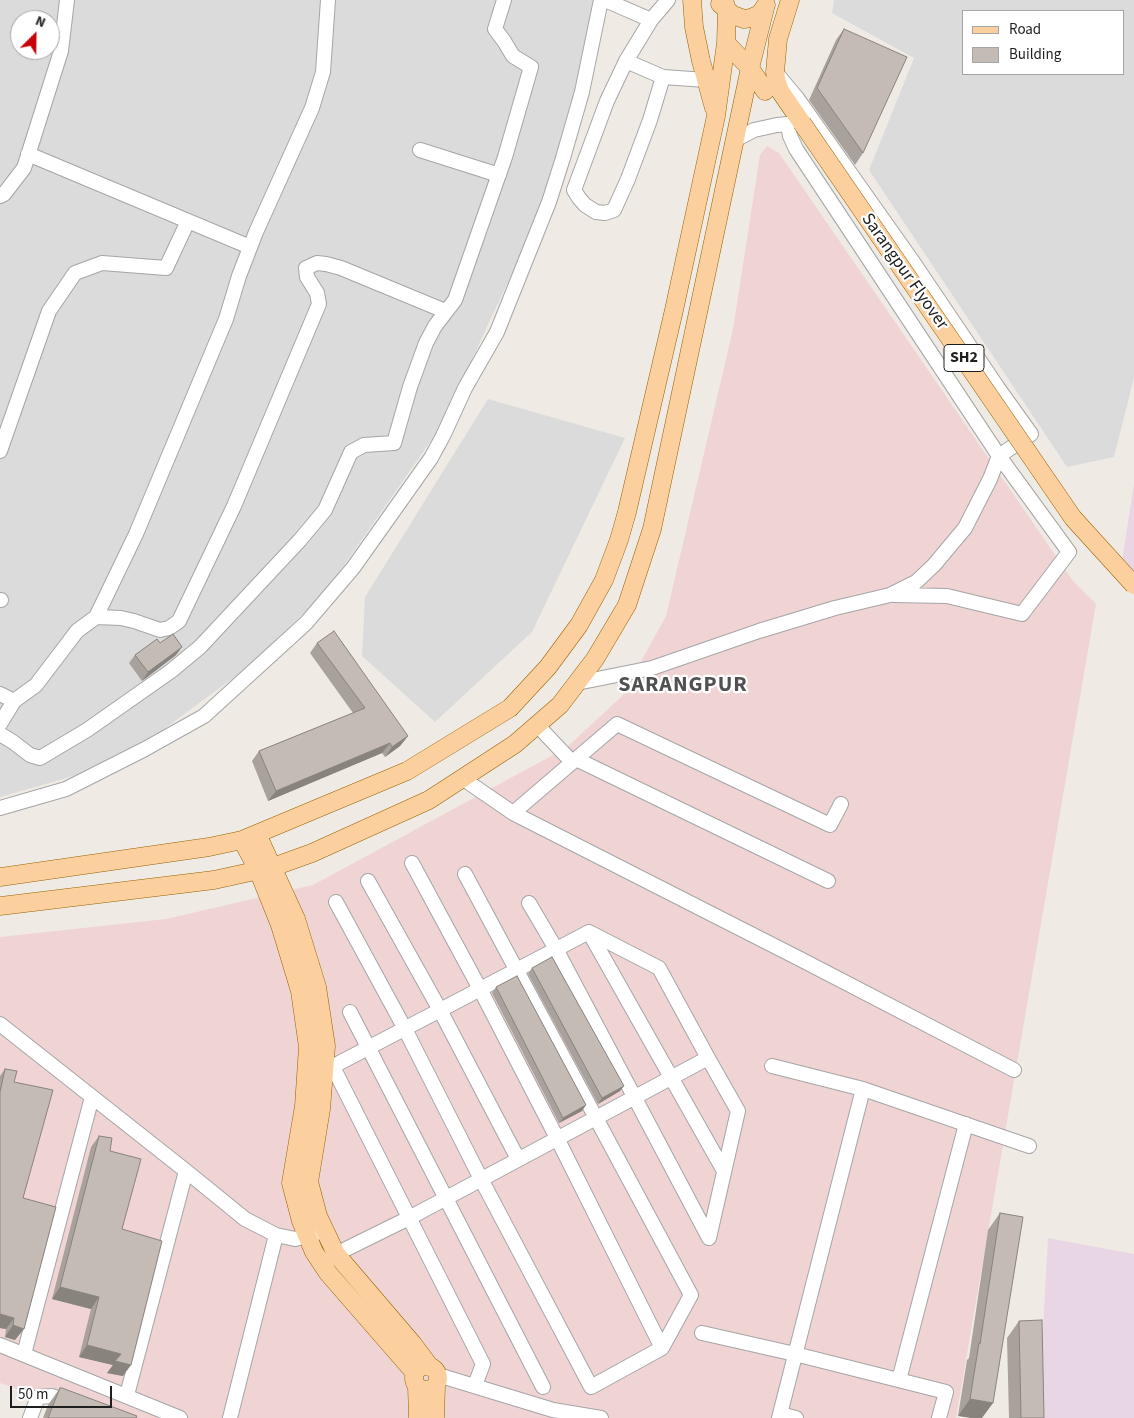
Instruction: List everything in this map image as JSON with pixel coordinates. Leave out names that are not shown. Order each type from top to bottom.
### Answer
[{"type":"main road","points":[[692,0],[694,28],[716,116]]},
{"type":"main road","points":[[772,82],[778,39],[790,0]]},
{"type":"main road","points":[[723,3],[732,15],[744,19],[754,17],[766,4]]},
{"type":"main road","points":[[0,877],[208,847],[249,837],[407,771],[510,708],[548,667],[579,625],[604,580],[626,512],[674,310],[716,116],[726,42],[723,3]]},
{"type":"main road","points":[[0,906],[214,880],[265,868],[312,853],[429,800],[514,744],[560,705],[596,659],[627,605],[652,529],[750,68],[766,4]]},
{"type":"main road","name":"Sarangpur Flyover","points":[[726,42],[750,68],[772,82],[780,91],[795,124],[1073,518],[1134,585]]},
{"type":"main road","points":[[249,837],[265,868],[296,919],[317,987],[328,1069],[309,1182],[318,1216],[336,1254],[412,1343],[427,1377],[436,1418]]},
{"type":"main road","points":[[265,868],[300,991],[307,1037],[304,1106],[291,1183],[301,1221],[314,1252],[328,1273],[427,1377]]},
{"type":"main road","points":[[418,1418],[427,1377]]},
{"type":"street","points":[[0,196],[4,194],[24,168],[61,51],[68,0]]},
{"type":"street","points":[[0,724],[14,702],[36,685],[77,630],[96,617],[136,534],[226,319],[250,247],[312,108],[323,72],[328,0]]},
{"type":"street","points":[[0,734],[30,755],[40,758],[87,730],[171,671],[200,647],[300,540],[325,510],[351,452],[364,445],[394,443],[420,357],[435,326],[455,300],[505,158],[531,67],[512,56],[495,29],[504,0]]},
{"type":"street","points":[[0,808],[66,789],[145,749],[204,716],[306,623],[353,568],[431,458],[444,436],[465,388],[497,332],[549,202],[563,158],[582,92],[601,0]]},
{"type":"street","points":[[606,0],[652,20]]},
{"type":"street","points":[[663,77],[650,120],[614,210],[605,213],[596,212],[585,205],[574,190],[607,101],[626,61],[652,20],[668,0]]},
{"type":"street","points":[[626,61],[663,77],[706,80]]},
{"type":"street","points":[[577,682],[652,668],[759,631],[835,608],[890,595],[916,582],[934,565],[965,528],[977,507],[999,456],[1031,434],[798,98],[772,82]]},
{"type":"street","points":[[735,140],[754,130],[777,124],[795,124],[790,136],[796,149],[999,456],[1069,552],[1022,614],[947,596],[890,595]]},
{"type":"street","points":[[420,150],[499,175]]},
{"type":"street","points":[[28,154],[250,247]]},
{"type":"street","points":[[0,451],[49,312],[75,273],[102,263],[166,268],[188,221]]},
{"type":"street","points":[[96,617],[121,618],[160,630],[169,628],[178,621],[234,506],[319,304],[317,293],[307,278],[306,268],[317,263],[341,268],[445,311]]},
{"type":"street","points":[[0,694],[14,702]]},
{"type":"street","points":[[513,813],[617,724],[830,825],[841,804]]},
{"type":"street","points":[[537,725],[574,761],[828,881]]},
{"type":"street","points":[[462,778],[513,813],[811,964],[1014,1070]]},
{"type":"street","points":[[412,863],[557,1138],[662,1348]]},
{"type":"street","points":[[336,902],[405,1029],[481,1179],[591,1387],[662,1348],[691,1294],[465,874]]},
{"type":"street","points":[[368,881],[440,1010],[518,1159]]},
{"type":"street","points":[[529,903],[556,949],[633,1098],[709,1238],[738,1111],[659,968],[589,932]]},
{"type":"street","points":[[475,1386],[484,1364],[328,1069],[589,932]]},
{"type":"street","points":[[589,932],[724,1171]]},
{"type":"street","points":[[350,1012],[543,1387]]},
{"type":"street","points":[[0,1024],[245,1220],[276,1235],[295,1240],[324,1229]]},
{"type":"street","points":[[336,1254],[408,1218],[708,1058]]},
{"type":"street","points":[[772,1066],[863,1089],[1029,1146]]},
{"type":"street","points":[[796,1418],[779,1416],[863,1089]]},
{"type":"street","points":[[24,1354],[92,1097]]},
{"type":"street","points":[[898,1380],[966,1124]]},
{"type":"street","points":[[127,1395],[186,1171]]},
{"type":"street","points":[[230,1418],[276,1235]]},
{"type":"street","points":[[702,1333],[946,1392],[939,1418]]},
{"type":"street","points":[[0,1344],[180,1418]]},
{"type":"street","points":[[427,1377],[475,1386],[553,1410],[601,1418]]},
{"type":"street","points":[[30,1418],[38,1397],[52,1396],[85,1408]]},
{"type":"shaded area","points":[[0,0],[593,0],[576,90],[529,238],[444,422],[326,591],[252,664],[160,732],[77,775],[0,797]]},
{"type":"shaded area","points":[[834,0],[1134,0],[1134,378],[1114,457],[1067,467],[869,170],[914,58],[832,13]]},
{"type":"shaded area","points":[[767,146],[779,153],[1073,581],[1096,604],[956,1418],[102,1418],[0,1383],[0,937],[166,919],[313,885],[566,748],[622,696],[666,616],[733,329],[760,155]]},
{"type":"shaded area","points":[[488,399],[625,438],[532,632],[435,722],[362,656],[365,597]]},
{"type":"shaded area","points":[[1134,484],[1134,572],[1122,561]]},
{"type":"shaded area","points":[[1048,1238],[1134,1254],[1134,1418],[1038,1418]]},
{"type":"building","points":[[844,29],[907,57],[863,153],[817,88]]},
{"type":"building","points":[[334,631],[408,736],[392,747],[390,743],[276,791],[259,751],[365,708],[317,643]]},
{"type":"building","points":[[173,634],[182,647],[148,672],[135,655],[157,639],[160,643]]},
{"type":"building","points":[[552,957],[624,1086],[602,1098],[532,968]]},
{"type":"building","points":[[517,976],[586,1105],[563,1118],[496,987]]},
{"type":"building","points":[[5,1069],[17,1071],[14,1082],[53,1090],[23,1198],[56,1207],[24,1329],[13,1325],[14,1318],[0,1314],[0,1092]]},
{"type":"building","points":[[99,1136],[112,1138],[110,1151],[141,1159],[122,1229],[162,1241],[131,1365],[115,1361],[121,1354],[87,1345],[99,1297],[60,1287]]},
{"type":"building","points":[[1000,1213],[1023,1217],[993,1403],[970,1399]]},
{"type":"building","points":[[1042,1320],[1044,1418],[1021,1418],[1019,1321]]},
{"type":"building","points":[[60,1388],[137,1416],[136,1418],[48,1418]]},
{"type":"district","name":"SARANGPUR","points":[[683,686]]}]
